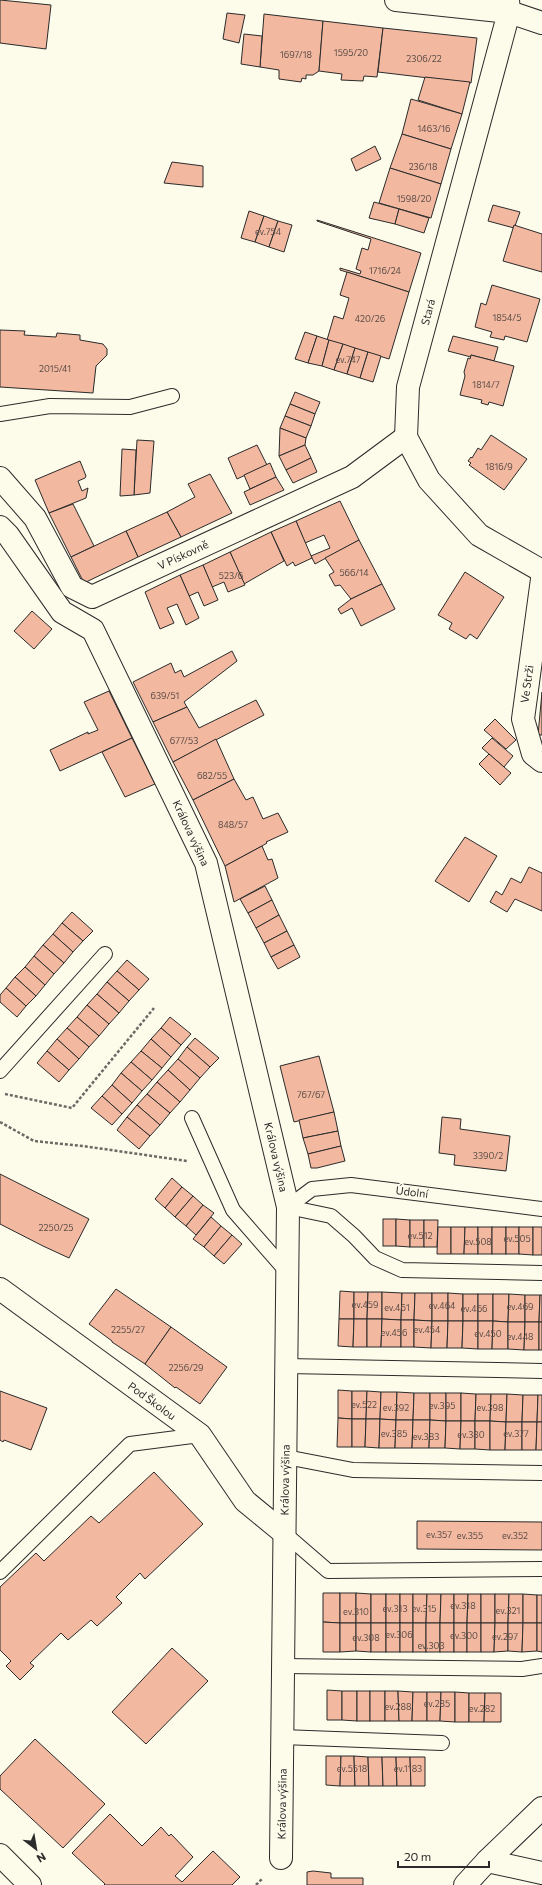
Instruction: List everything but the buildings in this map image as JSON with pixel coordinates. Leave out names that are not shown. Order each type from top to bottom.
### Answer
[{"type":"street","points":[[396,0],[509,6],[542,23]]},
{"type":"street","name":"Stará","points":[[509,6],[408,387],[406,436],[429,480],[479,534],[542,571]]},
{"type":"street","name":"V Pískovně","points":[[0,478],[35,518],[72,587],[92,597],[352,477],[406,436]]},
{"type":"street","name":"Králova výšina","points":[[3,536],[62,612],[93,630],[206,863],[288,1207],[281,1858]]},
{"type":"street","name":"Ve Strži","points":[[542,579],[523,719],[533,754],[542,760]]},
{"type":"street","name":"Pod Školou","points":[[0,1289],[200,1435],[245,1501],[284,1533]]},
{"type":"street","points":[[465,1885],[487,1861],[542,1808]]},
{"type":"street","points":[[0,1855],[30,1885]]},
{"type":"street","points":[[487,1861],[542,1873]]},
{"type":"lane","points":[[0,414],[50,406],[130,407],[172,396]]},
{"type":"lane","points":[[0,1071],[105,954]]},
{"type":"lane","points":[[192,1118],[234,1210],[288,1273]]},
{"type":"lane","name":"Údolní","points":[[288,1207],[312,1188],[351,1185],[542,1209]]},
{"type":"lane","points":[[288,1207],[331,1216],[354,1236],[375,1258],[402,1270],[542,1273]]},
{"type":"lane","points":[[287,1366],[542,1371]]},
{"type":"lane","points":[[0,1572],[130,1444],[200,1435]]},
{"type":"lane","points":[[286,1457],[354,1470],[542,1473]]},
{"type":"lane","points":[[284,1533],[328,1571],[542,1569]]},
{"type":"lane","points":[[283,1666],[522,1669],[542,1666]]},
{"type":"lane","points":[[282,1737],[442,1742]]},
{"type":"path","points":[[0,1092],[72,1108],[154,1008]]},
{"type":"path","points":[[0,1122],[34,1141],[213,1164]]}]
